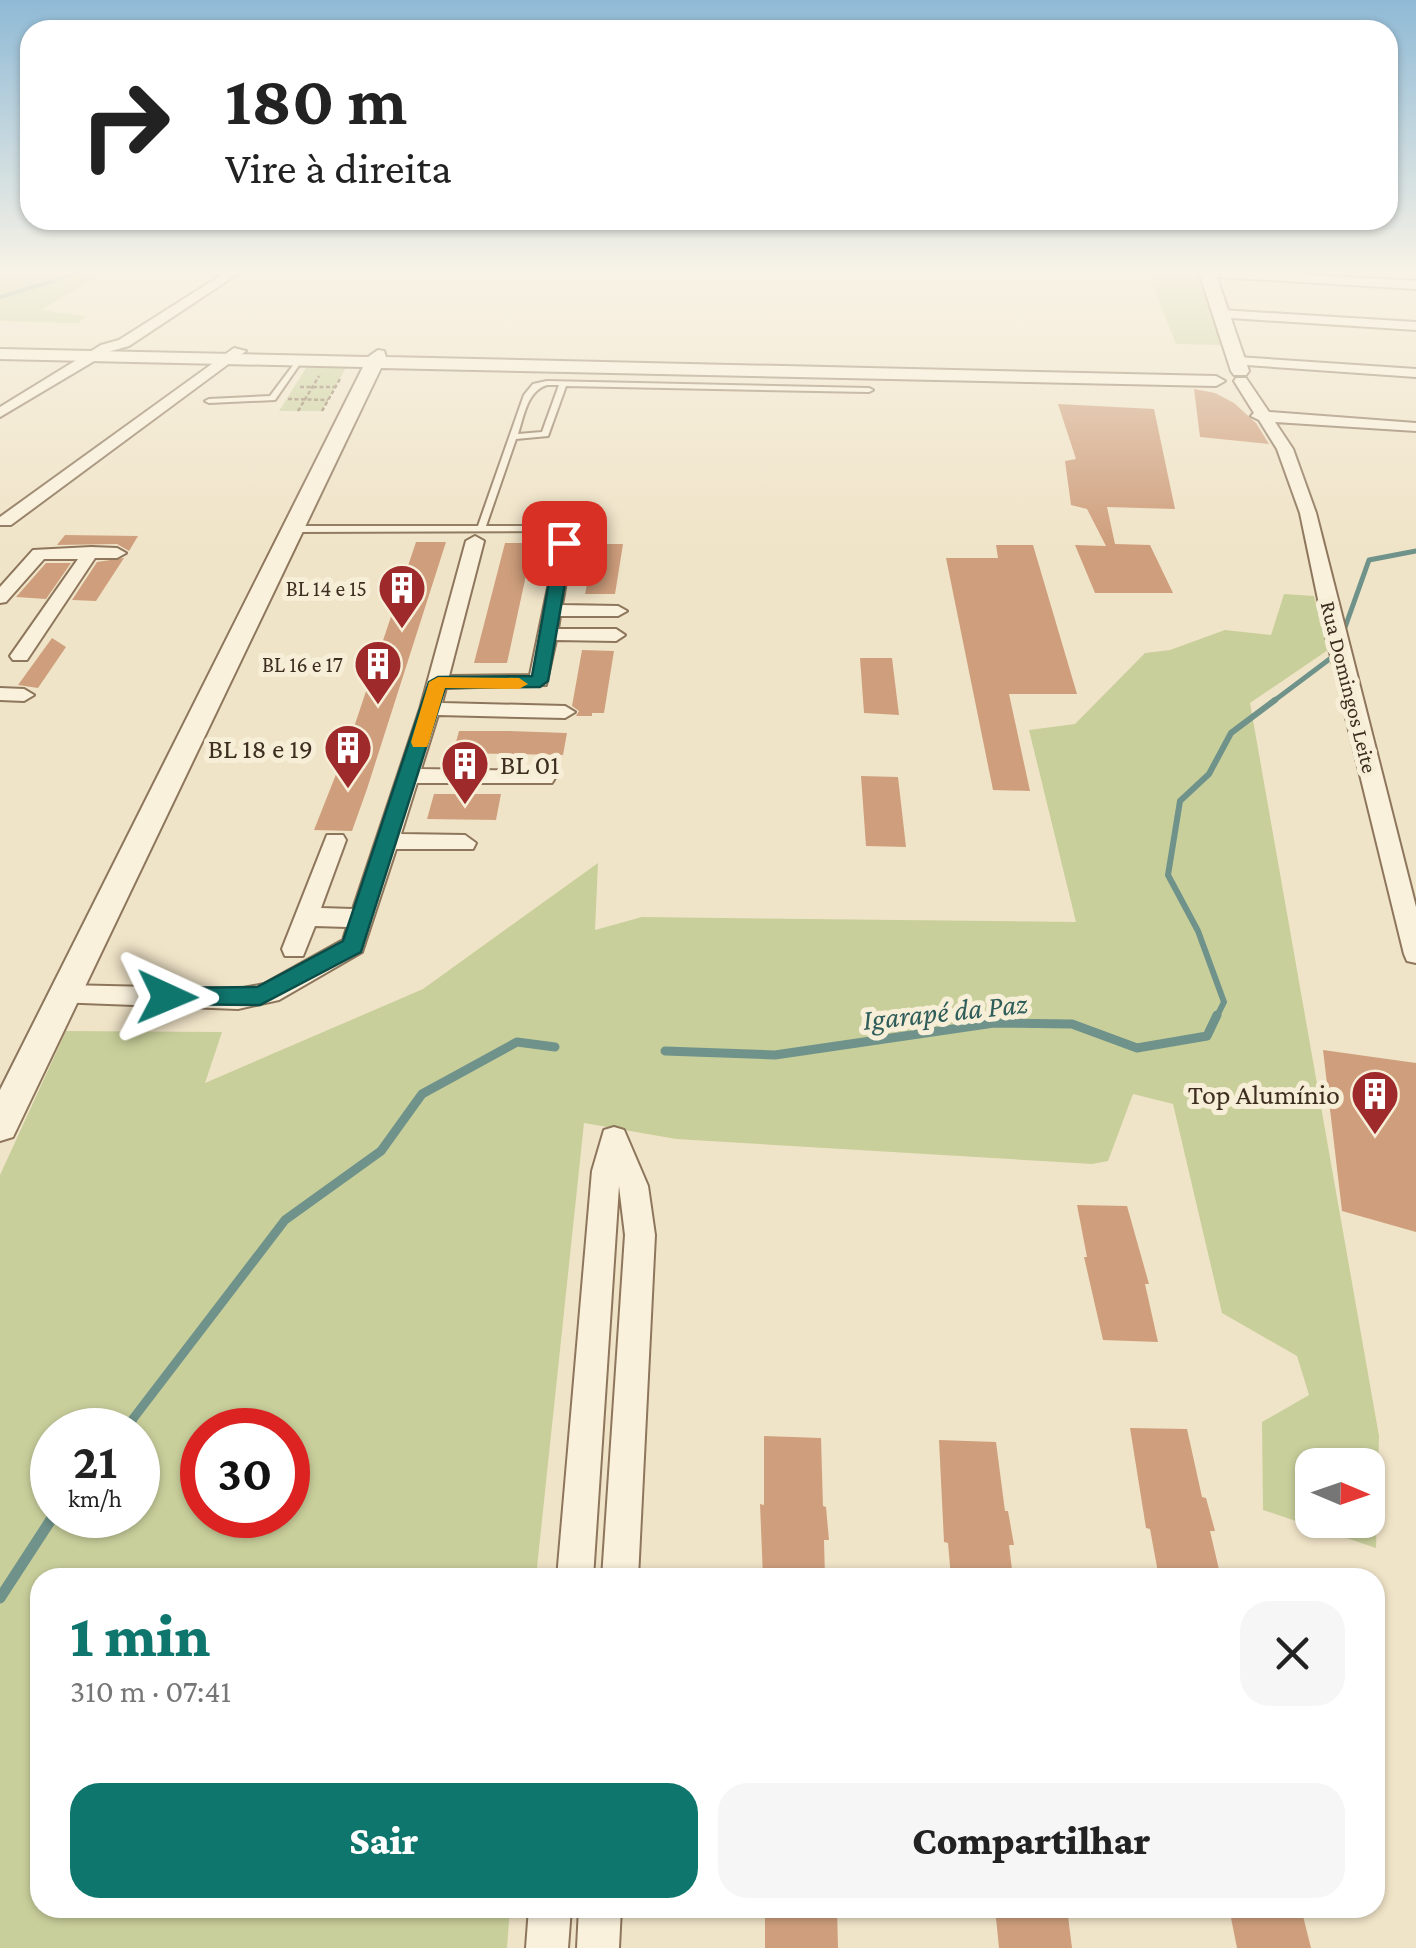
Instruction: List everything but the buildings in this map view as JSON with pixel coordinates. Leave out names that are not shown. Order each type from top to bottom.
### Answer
[{"type":"street","points":[[0,414],[95,360]]},
{"type":"street","points":[[0,425],[98,360]]},
{"type":"street","points":[[4,521],[226,360]]},
{"type":"street","points":[[258,360],[300,368],[362,360]]},
{"type":"street","points":[[0,1126],[296,529],[375,360]]},
{"type":"street","points":[[397,360],[549,374],[1075,383],[1226,370]]},
{"type":"street","points":[[511,360],[1416,373]]},
{"type":"street","points":[[1225,360],[1226,370]]},
{"type":"street","name":"Rua Domingos Leite","points":[[1226,370],[1265,419],[1308,513],[1333,628],[1416,954]]},
{"type":"street","points":[[1265,419],[1413,430]]},
{"type":"street","points":[[64,994],[238,999],[260,996],[344,954],[356,940],[410,776],[478,535]]},
{"type":"street","points":[[438,682],[538,682],[564,543]]},
{"type":"street","points":[[20,656],[92,552]]},
{"type":"street","points":[[0,598],[40,554],[117,553]]},
{"type":"street","points":[[553,610],[618,611]]},
{"type":"street","points":[[550,634],[616,635]]},
{"type":"street","points":[[0,694],[24,695]]},
{"type":"street","points":[[430,710],[565,712]]},
{"type":"street","points":[[410,776],[544,778]]},
{"type":"street","points":[[294,949],[335,840]]},
{"type":"street","points":[[389,841],[465,843]]},
{"type":"street","points":[[306,917],[363,918]]},
{"type":"street","points":[[576,1568],[606,1171],[614,1140],[630,1168],[639,1196],[640,1235],[621,1568]]},
{"type":"street","points":[[547,1948],[549,1918]]},
{"type":"street","points":[[598,1948],[600,1918]]},
{"type":"lane","points":[[209,401],[272,398],[300,368]]},
{"type":"lane","points":[[478,535],[531,391],[549,374],[563,383],[868,390]]},
{"type":"lane","points":[[513,437],[545,434],[563,383]]},
{"type":"lane","points":[[296,529],[478,535],[586,528]]},
{"type":"path","points":[[300,368],[294,387],[336,387],[322,412]]},
{"type":"path","points":[[298,411],[312,387]]},
{"type":"path","points":[[286,400],[328,400]]},
{"type":"green space","points":[[309,363],[348,364],[322,411],[279,411]]},
{"type":"green space","points":[[1284,594],[1314,596],[1328,650],[1250,703],[1379,1448],[1295,1448],[1295,1521],[1263,1510],[1262,1422],[1309,1395],[1297,1356],[1222,1313],[1173,1104],[1133,1094],[1108,1161],[1092,1164],[676,1139],[584,1123],[537,1568],[30,1568],[30,1918],[509,1918],[507,1948],[0,1948],[0,1175],[66,1031],[222,1032],[205,1083],[423,989],[598,863],[595,930],[642,917],[1076,922],[1029,730],[1075,724],[1145,653],[1170,650],[1225,630],[1271,635]]},
{"type":"green space","points":[[1346,1538],[1376,1538],[1376,1548]]},
{"type":"waterway","name":"Igarapé da Paz","points":[[1343,633],[1369,560],[1416,551]]},
{"type":"waterway","name":"Igarapé da Paz","points":[[1216,1018],[1224,1002],[1198,931],[1168,875],[1180,801],[1209,774],[1231,733],[1335,655]]},
{"type":"waterway","name":"Igarapé da Paz","points":[[665,1051],[775,1055],[994,1023],[1072,1024],[1137,1048],[1207,1036],[1217,1015]]},
{"type":"waterway","name":"Igarapé da Paz","points":[[141,1408],[285,1220],[381,1151],[422,1094],[517,1042],[555,1047]]},
{"type":"waterway","name":"Igarapé da Paz","points":[[0,1598],[39,1538]]},
{"type":"slow traffic","points":[[420,742],[438,682],[519,684]]},
{"type":"place","name":"BL 14 e 15","points":[[402,630]]},
{"type":"place","name":"BL 16 e 17","points":[[378,706]]},
{"type":"place","name":"BL 18 e 19","points":[[348,790]]},
{"type":"place","name":"BL 01","points":[[465,806]]},
{"type":"place","name":"Top Alumínio","points":[[1375,1136]]},
{"type":"route","points":[[167,997],[260,996],[353,946],[438,682],[540,681],[564,543]]}]
